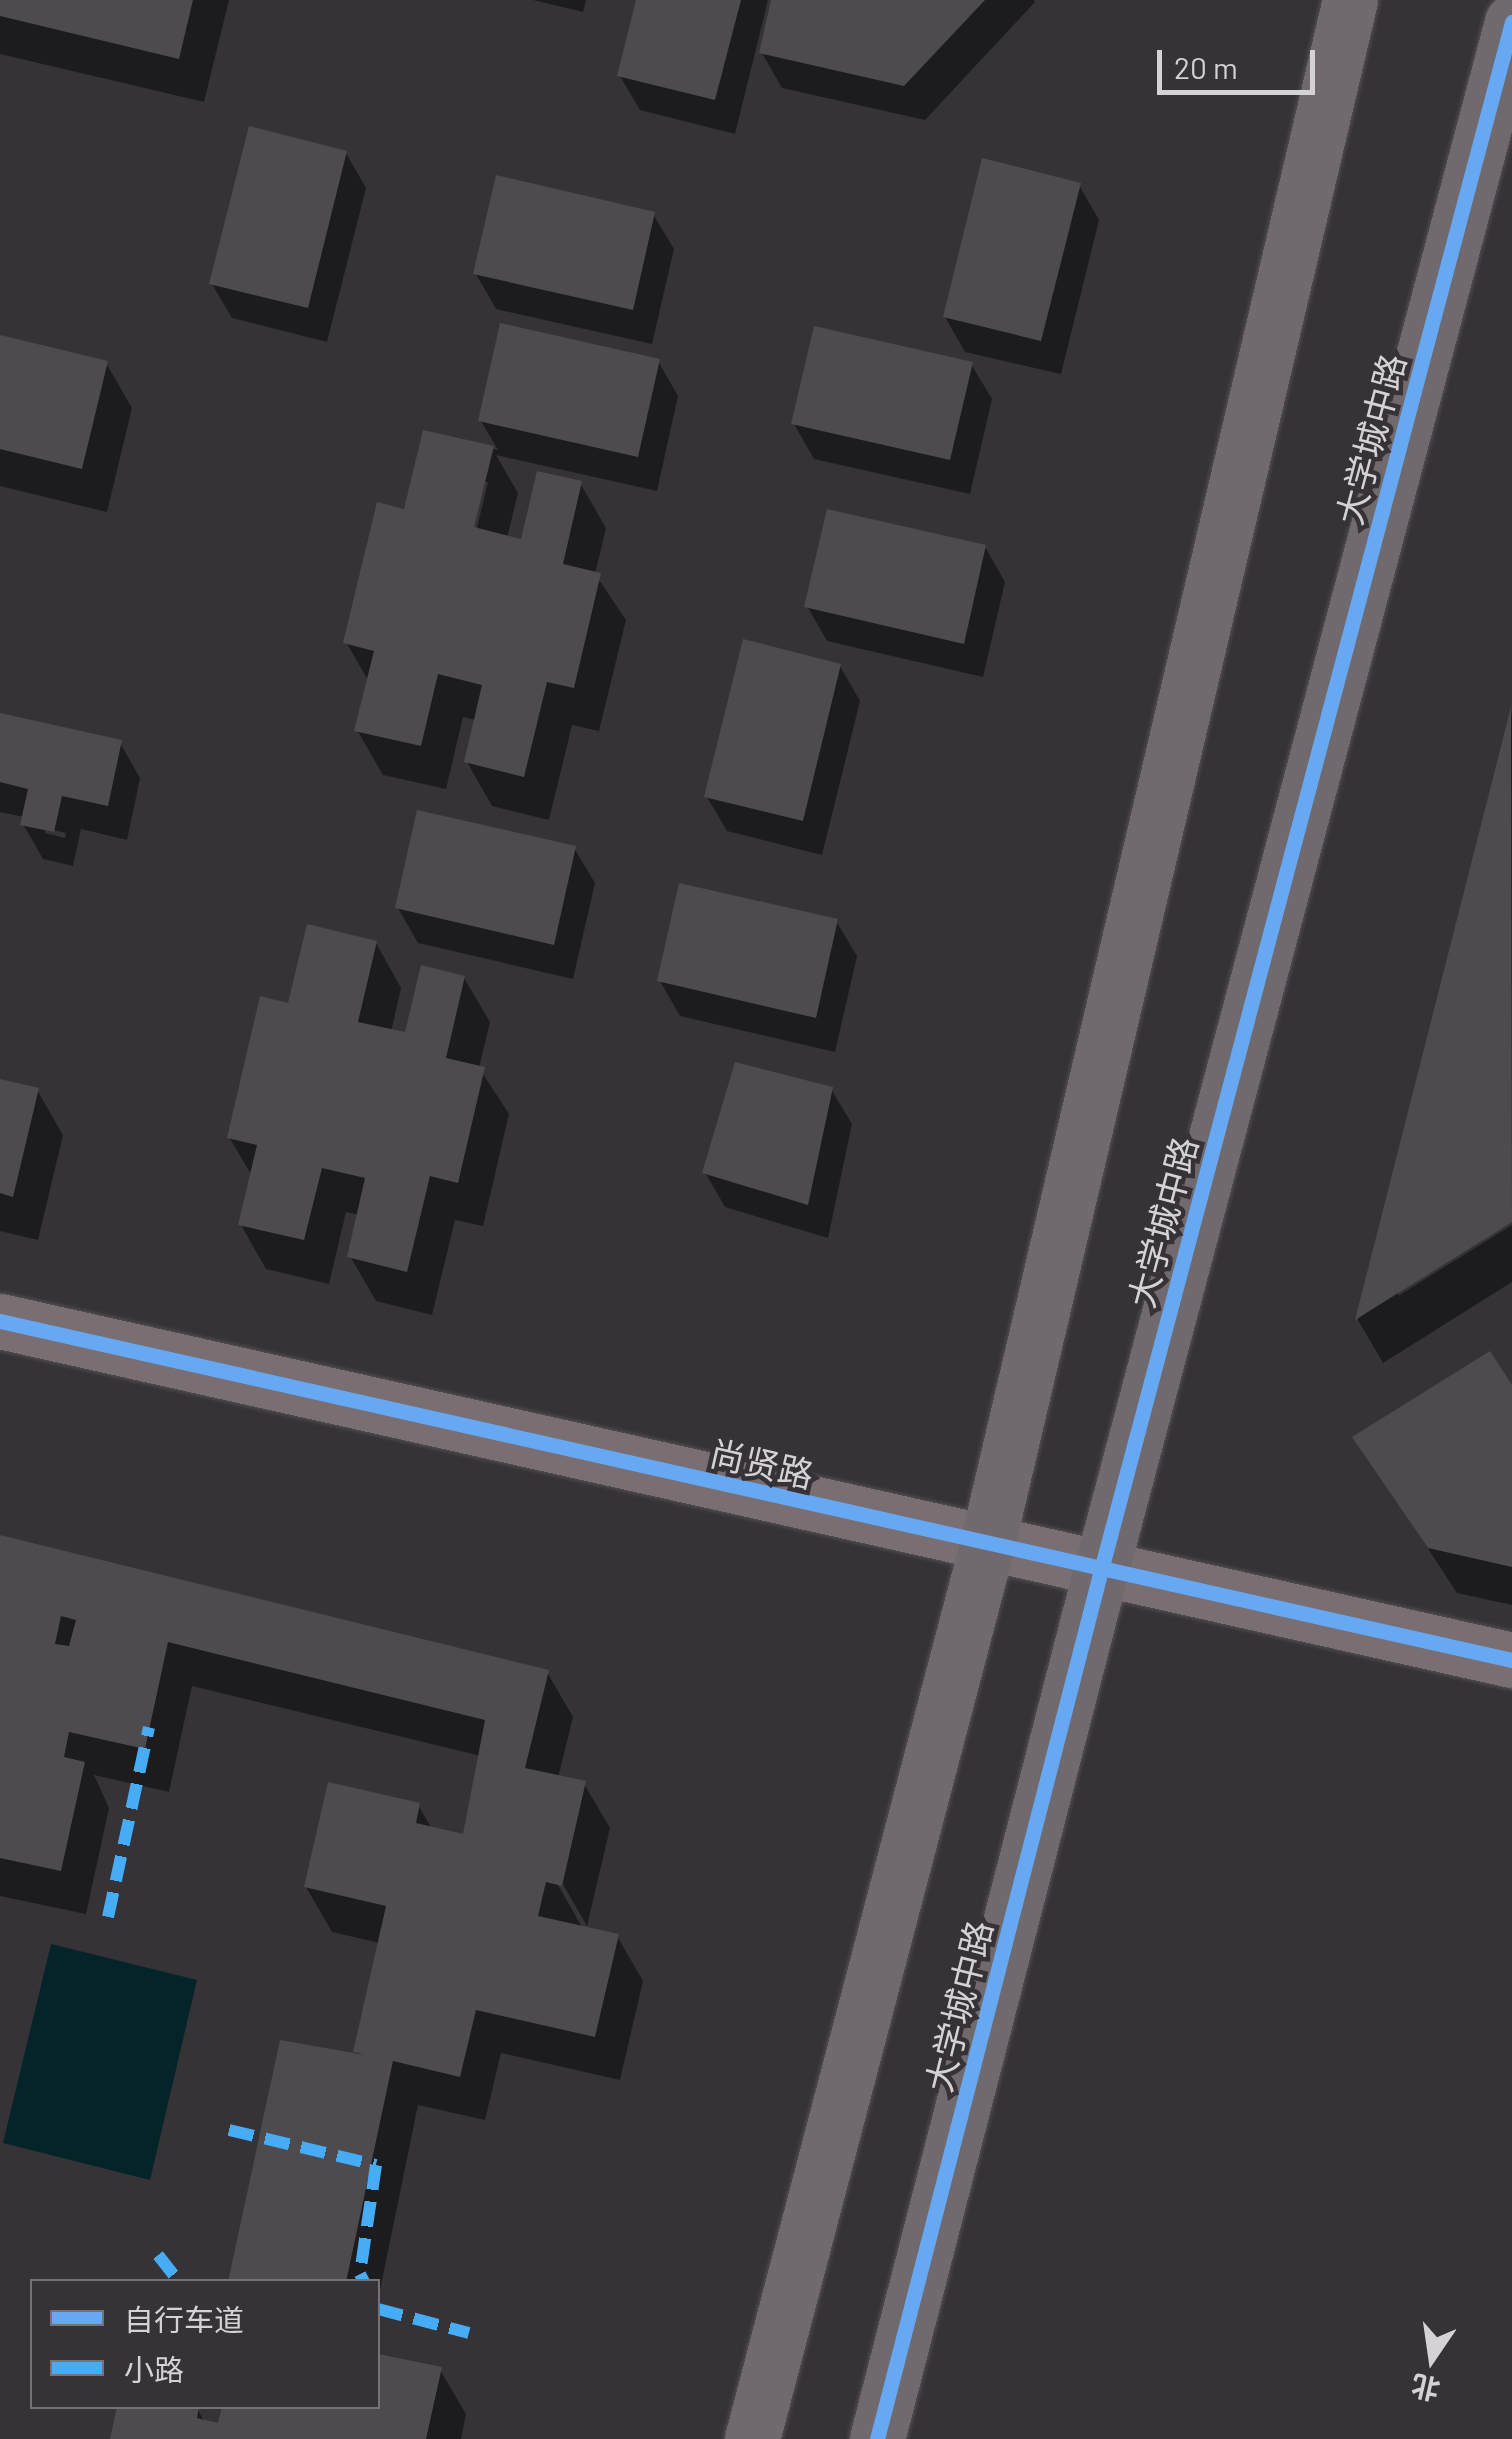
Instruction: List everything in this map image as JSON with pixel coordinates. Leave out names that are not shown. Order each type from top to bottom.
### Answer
[{"type":"highway","points":[[752,2439],[987,1545],[1350,0]]},
{"type":"highway","name":"大学城中路","points":[[877,2439],[1101,1570],[1512,22]]},
{"type":"street","name":"尚贤路","points":[[0,1321],[1512,1660]]},
{"type":"water","points":[[51,1944],[197,1980],[150,2180],[3,2143]]},
{"type":"building","points":[[0,0],[193,0],[179,59],[0,16]]},
{"type":"building","points":[[636,0],[741,0],[715,100],[617,76]]},
{"type":"building","points":[[771,0],[985,0],[904,86],[759,53]]},
{"type":"building","points":[[249,126],[347,151],[308,308],[209,284]]},
{"type":"building","points":[[982,158],[1081,183],[1041,341],[943,317]]},
{"type":"building","points":[[496,175],[655,212],[633,310],[473,274]]},
{"type":"building","points":[[500,323],[660,359],[638,457],[478,421]]},
{"type":"building","points":[[814,326],[973,362],[950,460],[791,424]]},
{"type":"building","points":[[0,335],[108,361],[82,469],[0,449]]},
{"type":"building","points":[[423,430],[494,446],[474,527],[521,539],[537,471],[582,481],[563,564],[601,573],[574,688],[547,682],[524,777],[464,762],[482,685],[438,674],[421,746],[354,731],[374,651],[343,643],[377,502],[404,509]]},
{"type":"building","points":[[827,509],[986,545],[964,644],[804,607]]},
{"type":"building","points":[[743,639],[841,664],[803,821],[704,797]]},
{"type":"building","points":[[1511,707],[1512,1222],[1355,1320]]},
{"type":"building","points":[[0,713],[122,740],[108,806],[62,796],[54,832],[20,825],[28,789],[0,782]]},
{"type":"building","points":[[417,810],[576,846],[554,945],[395,908]]},
{"type":"building","points":[[679,883],[838,919],[816,1018],[657,981]]},
{"type":"building","points":[[307,924],[377,941],[358,1022],[405,1032],[421,965],[465,976],[446,1058],[485,1067],[458,1183],[430,1176],[407,1272],[347,1257],[365,1178],[322,1168],[304,1240],[238,1225],[257,1145],[227,1138],[260,996],[288,1003]]},
{"type":"building","points":[[735,1062],[833,1087],[808,1205],[702,1173]]},
{"type":"building","points":[[0,1079],[39,1088],[13,1197],[0,1193]]},
{"type":"building","points":[[1490,1351],[1512,1385],[1512,1567],[1428,1548],[1352,1437]]},
{"type":"building","points":[[0,1535],[549,1670],[525,1768],[586,1781],[562,1886],[546,1882],[538,1916],[619,1934],[595,2037],[476,2010],[460,2077],[393,2061],[347,2279],[229,2279],[280,2040],[365,2055],[353,2052],[386,1906],[304,1887],[328,1782],[420,1803],[416,1823],[463,1834],[485,1720],[168,1642],[145,1749],[69,1732],[64,1757],[85,1762],[61,1871],[0,1858]],"holes":[[[61,1616],[76,1620],[69,1646],[55,1644]]]},
{"type":"building","points":[[380,2354],[442,2367],[426,2439],[110,2439],[116,2409],[199,2409],[197,2418],[218,2423],[221,2409],[380,2409]]},
{"type":"marked path","points":[[108,1917],[149,1727]]},
{"type":"marked path","points":[[229,2130],[376,2165],[360,2274],[362,2279]]},
{"type":"marked path","points":[[158,2255],[177,2279]]},
{"type":"marked path","points":[[380,2310],[469,2333]]},
{"type":"cycle path","points":[[877,2439],[1101,1570],[1512,22]]},
{"type":"cycle path","points":[[0,1321],[1512,1660]]}]
